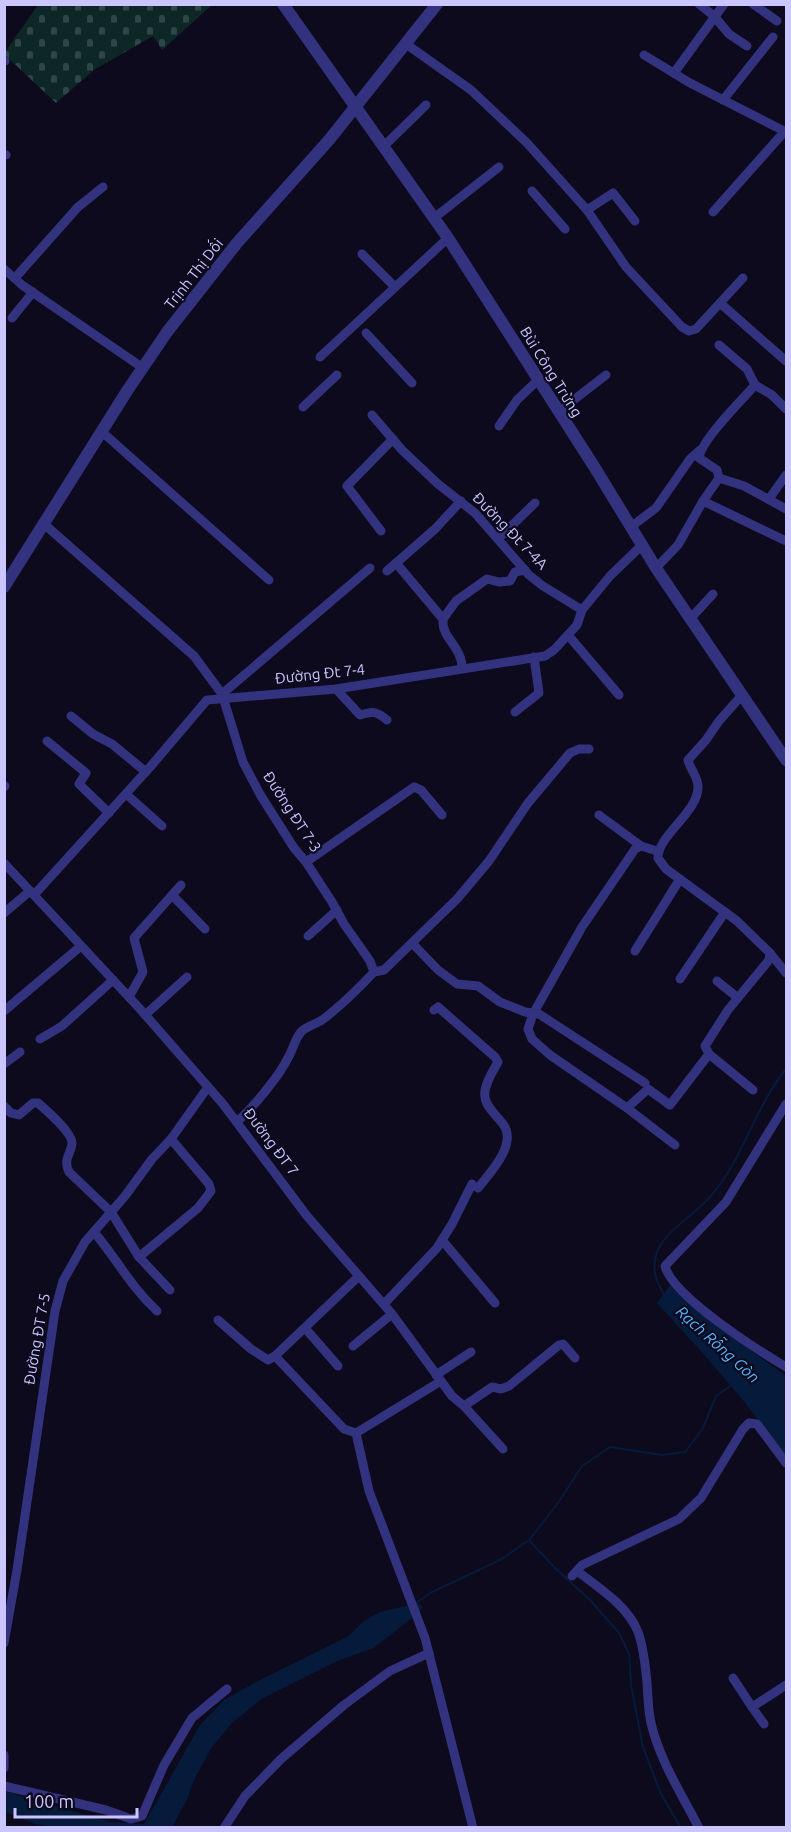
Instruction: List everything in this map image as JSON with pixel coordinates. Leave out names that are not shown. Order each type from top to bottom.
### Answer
[{"type":"street","name":"Bùi Công Trừng","points":[[283,4],[354,108],[448,238],[632,526],[656,568],[786,760]]},
{"type":"street","name":"Trịnh Thị Dối","points":[[5,585],[101,431],[167,332],[237,243],[317,154],[437,4]]},
{"type":"street","points":[[699,4],[714,16],[729,34],[747,46]]},
{"type":"street","points":[[674,73],[724,4]]},
{"type":"street","points":[[753,4],[777,21]]},
{"type":"street","points":[[723,100],[773,38]]},
{"type":"street","points":[[406,44],[471,90],[527,143],[587,210],[626,267],[682,327],[689,331],[696,329],[743,278]]},
{"type":"street","points":[[644,55],[723,100],[785,131],[713,212]]},
{"type":"street","points":[[383,147],[426,105]]},
{"type":"street","points":[[434,218],[499,166]]},
{"type":"street","points":[[15,278],[78,207],[103,187]]},
{"type":"street","points":[[532,191],[565,230]]},
{"type":"street","points":[[587,210],[613,193],[635,221]]},
{"type":"street","points":[[320,357],[448,238]]},
{"type":"street","points":[[362,254],[395,287]]},
{"type":"street","points":[[4,269],[33,292],[143,368]]},
{"type":"street","points":[[12,318],[33,292]]},
{"type":"street","points":[[720,303],[786,361]]},
{"type":"street","points":[[366,333],[412,383]]},
{"type":"street","points":[[719,345],[747,369],[755,385],[772,395],[786,409]]},
{"type":"street","points":[[303,408],[337,375]]},
{"type":"street","points":[[558,412],[606,375]]},
{"type":"street","points":[[499,426],[517,400],[537,380]]},
{"type":"street","points":[[632,526],[656,508],[690,459],[755,385]]},
{"type":"street","name":"Đường Đt 7-4A","points":[[372,415],[393,440],[438,484],[476,513],[525,570],[543,586],[582,610]]},
{"type":"street","points":[[101,431],[269,580]]},
{"type":"street","points":[[381,531],[347,486],[393,440]]},
{"type":"street","points":[[656,568],[678,545],[719,478],[717,470],[699,458],[700,450]]},
{"type":"street","points":[[769,499],[786,475]]},
{"type":"street","points":[[719,478],[744,486],[786,510]]},
{"type":"street","points":[[387,571],[435,529],[461,501]]},
{"type":"street","points":[[703,501],[786,541]]},
{"type":"street","points":[[498,539],[535,503]]},
{"type":"street","name":"Đường ĐT 7-3","points":[[44,524],[194,656],[222,696],[243,762],[266,804],[370,961],[374,972]]},
{"type":"street","name":"Đường Đt 7-4","points":[[4,913],[32,893],[109,813],[207,700],[222,696],[336,689],[545,656],[577,625],[582,610],[610,576],[643,544]]},
{"type":"street","points":[[396,563],[443,619]]},
{"type":"street","points":[[222,696],[370,568]]},
{"type":"street","points":[[462,668],[462,658],[445,633],[442,625],[443,619],[456,601],[487,579],[499,582],[510,581],[515,572],[525,570]]},
{"type":"street","points":[[691,618],[713,594]]},
{"type":"street","points":[[568,635],[619,695]]},
{"type":"street","points":[[515,712],[539,693],[534,657]]},
{"type":"street","points":[[336,689],[360,715],[368,711],[379,713],[387,720]]},
{"type":"street","points":[[743,694],[687,760],[699,788],[691,807],[657,851],[658,858],[666,870],[737,921],[786,973]]},
{"type":"street","points":[[71,716],[93,734],[112,744],[146,772]]},
{"type":"street","points":[[48,741],[86,773],[79,784],[109,813]]},
{"type":"street","points":[[237,1122],[250,1110],[276,1075],[303,1029],[323,1019],[374,972],[384,970],[458,899],[489,861],[528,803],[570,753],[579,749],[589,749]]},
{"type":"street","points":[[306,862],[414,787],[421,790],[442,815]]},
{"type":"street","points":[[126,794],[162,826]]},
{"type":"street","points":[[599,815],[641,846],[657,851]]},
{"type":"street","points":[[641,846],[636,849],[582,927],[533,1014],[528,1029],[532,1039],[550,1055],[627,1108],[675,1145]]},
{"type":"street","name":"Đường ĐT 7","points":[[4,863],[208,1086],[307,1216],[392,1314],[452,1396],[503,1449]]},
{"type":"street","points":[[635,951],[680,879]]},
{"type":"street","points":[[129,997],[143,972],[134,938],[181,885]]},
{"type":"street","points":[[172,895],[205,929]]},
{"type":"street","points":[[308,936],[337,910]]},
{"type":"street","points":[[680,979],[725,912]]},
{"type":"street","points":[[412,943],[438,970],[457,984],[478,986],[500,1002],[551,1020],[645,1083]]},
{"type":"street","points":[[4,1011],[81,946]]},
{"type":"street","points":[[753,1090],[709,1054],[705,1046],[738,998],[769,960],[770,954]]},
{"type":"street","points":[[145,1016],[187,976]]},
{"type":"street","points":[[40,1039],[62,1026],[113,980]]},
{"type":"street","points":[[717,981],[738,998]]},
{"type":"street","points":[[384,1304],[442,1240],[475,1186],[500,1159],[508,1134],[505,1126],[485,1100],[484,1093],[498,1062],[438,1007],[434,1010]]},
{"type":"street","points":[[4,1064],[20,1052]]},
{"type":"street","points":[[627,1108],[648,1089],[670,1105],[709,1054]]},
{"type":"street","name":"Đường ĐT 7-5","points":[[4,1643],[55,1311],[63,1281],[85,1242],[171,1139],[208,1086]]},
{"type":"street","points":[[4,1106],[11,1113],[19,1115],[33,1103],[38,1103],[50,1113],[71,1138],[72,1145],[65,1165],[69,1172],[111,1212],[139,1257],[170,1290]]},
{"type":"street","points":[[785,1363],[708,1314],[676,1285],[665,1266],[726,1202],[786,1104]]},
{"type":"street","points":[[139,1257],[198,1208],[211,1191],[208,1184],[171,1139]]},
{"type":"street","points":[[94,1232],[114,1256],[118,1267],[143,1298],[157,1311]]},
{"type":"street","points":[[442,1240],[495,1303]]},
{"type":"street","points":[[218,1320],[268,1360],[275,1356],[359,1276]]},
{"type":"street","points":[[353,1346],[392,1314]]},
{"type":"street","points":[[305,1328],[338,1366]]},
{"type":"street","points":[[464,1406],[492,1387],[501,1389],[509,1386],[559,1345],[563,1344],[574,1358]]},
{"type":"street","points":[[356,1433],[438,1378],[471,1352]]},
{"type":"street","points":[[275,1356],[344,1429],[356,1433]]},
{"type":"street","points":[[699,1827],[666,1767],[657,1742],[651,1722],[643,1649],[638,1632],[617,1604],[574,1573],[582,1565],[679,1520],[701,1498],[743,1429],[749,1423],[757,1424],[786,1463]]},
{"type":"street","points":[[356,1433],[369,1491],[425,1638],[473,1827]]},
{"type":"street","points":[[224,1827],[245,1796],[281,1760],[344,1705],[390,1671],[429,1653]]},
{"type":"street","points":[[733,1678],[764,1724]]},
{"type":"street","points":[[752,1707],[786,1685]]},
{"type":"street","points":[[4,1786],[106,1810],[131,1819],[142,1816],[165,1765],[192,1718],[227,1689]]},
{"type":"street","points":[[4,1755],[4,1768]]},
{"type":"green space","points":[[38,5],[212,5],[162,50],[153,36],[94,70],[56,103],[5,55]]},
{"type":"water","points":[[670,1285],[712,1322],[786,1376],[786,1458],[741,1398],[657,1303]]},
{"type":"water","points":[[418,1603],[423,1607],[417,1614],[374,1648],[337,1661],[263,1698],[233,1722],[212,1747],[172,1827],[55,1828],[36,1824],[5,1812],[4,1791],[110,1822],[144,1824],[200,1725],[224,1700],[347,1637],[364,1621],[380,1612]]},
{"type":"waterway","name":"Rạch Rỗng Gòn","points":[[665,1296],[659,1286],[655,1270],[655,1258],[661,1244],[673,1230],[702,1206],[720,1184],[740,1151],[765,1100],[786,1069]]},
{"type":"waterway","points":[[415,1604],[430,1593],[500,1560],[529,1540],[558,1503],[582,1466],[610,1447],[662,1455],[685,1452],[703,1428],[716,1396],[733,1384]]},
{"type":"waterway","points":[[529,1540],[590,1600],[619,1633],[629,1654],[631,1685],[643,1747],[661,1794],[681,1828]]}]
